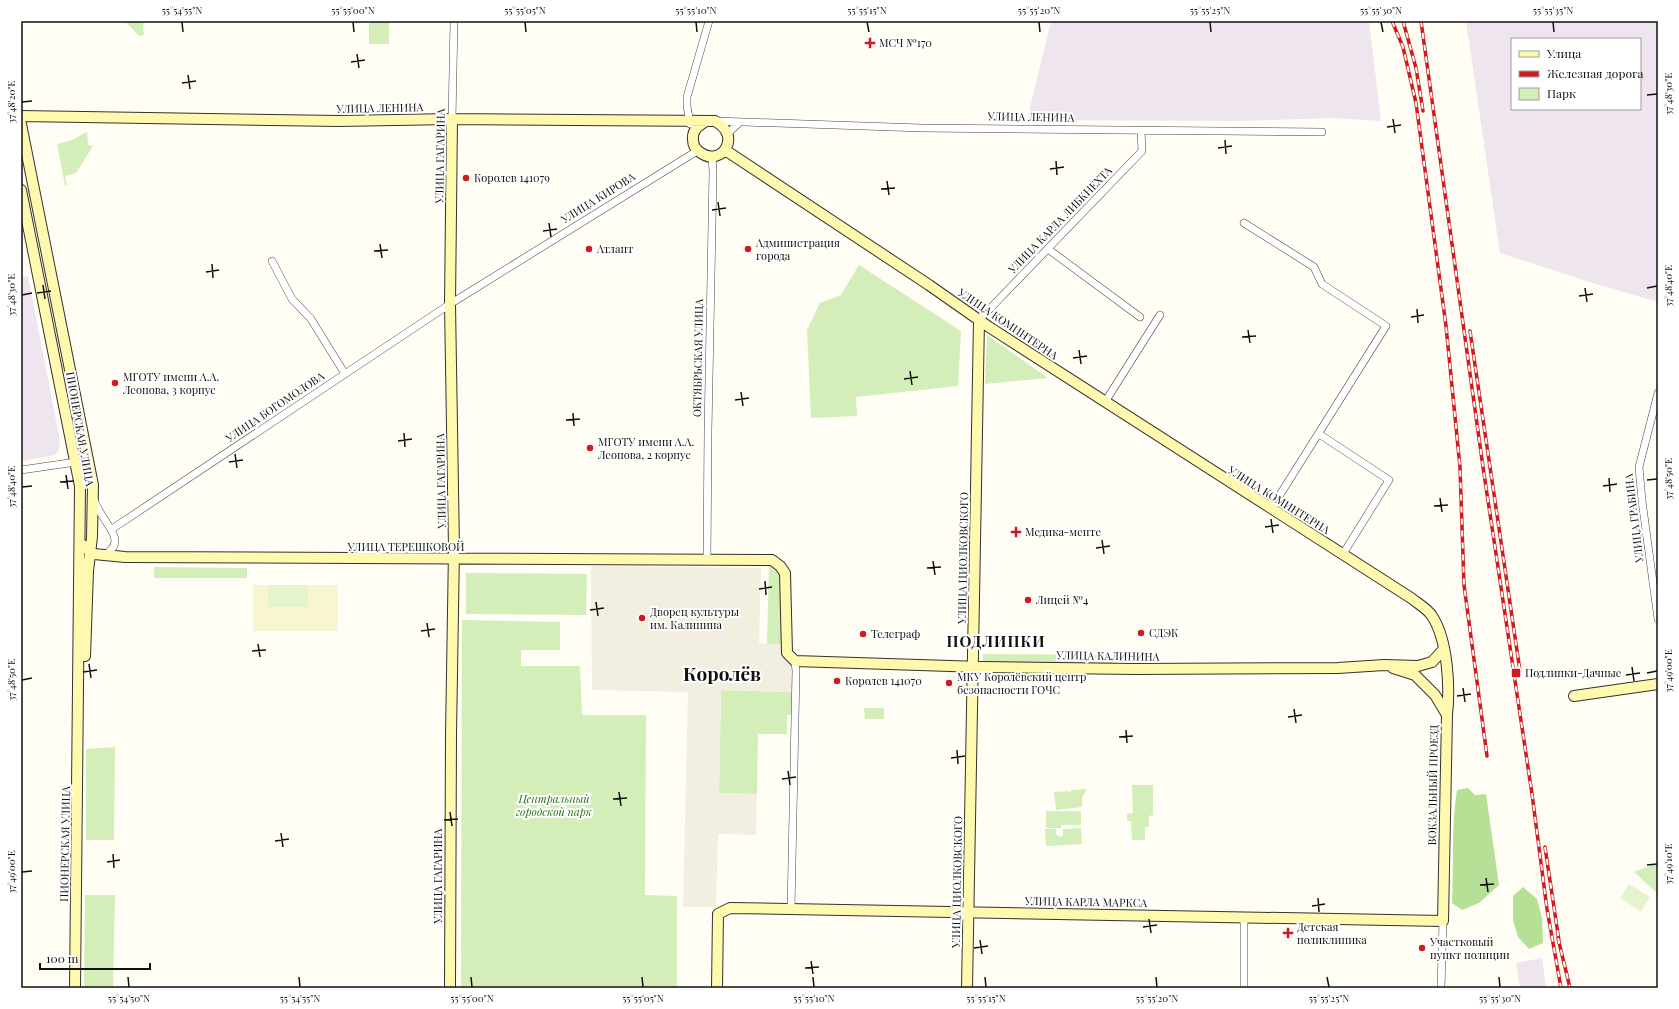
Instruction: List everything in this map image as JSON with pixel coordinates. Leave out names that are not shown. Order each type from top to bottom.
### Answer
[{"type":"main road","name":"УЛИЦА ЛЕНИНА","points":[[21,116],[339,121],[452,119],[710,121]]},
{"type":"main road","name":"УЛИЦА ГАГАРИНА","points":[[450,988],[451,743],[454,559],[450,304],[452,119]]},
{"type":"main road","points":[[710,121],[722,125],[728,133],[728,142],[725,150],[719,155],[712,157],[704,156],[697,151],[693,143],[693,134],[698,126],[710,121]]},
{"type":"main road","name":"ПИОНЕРСКАЯ УЛИЦА","points":[[21,124],[91,472],[93,500],[92,553],[88,571],[84,690],[78,700]]},
{"type":"main road","name":"УЛИЦА КОМИНТЕРНА","points":[[725,150],[979,320],[1411,598],[1432,615],[1440,634],[1443,650]]},
{"type":"main road","name":"ПИОНЕРСКАЯ УЛИЦА","points":[[21,190],[76,462],[80,493],[75,988]]},
{"type":"main road","name":"УЛИЦА ЦИОЛКОВСКОГО","points":[[967,988],[979,320]]},
{"type":"main road","points":[[80,543],[92,553]]},
{"type":"main road","name":"УЛИЦА ТЕРЕШКОВОЙ","points":[[92,553],[125,557],[772,560],[780,566],[785,573],[787,652],[795,661]]},
{"type":"main road","name":"УЛИЦА КАЛИНИНА","points":[[795,661],[1150,669],[1338,668],[1384,665],[1418,666],[1432,662],[1443,650]]},
{"type":"main road","name":"ВОКЗАЛЬНЫЙ ПРОЕЗД","points":[[1442,921],[1447,715],[1449,695],[1447,664],[1443,650]]},
{"type":"main road","points":[[1384,665],[1414,676],[1435,695],[1447,715]]},
{"type":"main road","points":[[1574,696],[1658,684]]},
{"type":"main road","points":[[1435,695],[1449,695]]},
{"type":"main road","name":"УЛИЦА КАРЛА МАРКСА","points":[[717,988],[718,914],[730,908],[1442,921]]},
{"type":"street","name":"УЛИЦА ГАГАРИНА","points":[[452,119],[454,21]]},
{"type":"street","points":[[693,134],[689,122],[687,97],[709,21]]},
{"type":"street","name":"УЛИЦА ЛЕНИНА","points":[[710,121],[922,128],[1322,132]]},
{"type":"street","points":[[728,133],[740,122]]},
{"type":"street","name":"УЛИЦА КАРЛА ЛИБКНЕХТА","points":[[979,320],[1142,151],[1141,131]]},
{"type":"street","name":"УЛИЦА КИРОВА","points":[[450,304],[697,151]]},
{"type":"street","name":"ОКТЯБРЬСКАЯ УЛИЦА","points":[[707,560],[712,157]]},
{"type":"street","points":[[1244,223],[1314,267],[1322,284],[1386,326],[1271,509]]},
{"type":"street","points":[[1048,249],[1140,317]]},
{"type":"street","points":[[272,261],[292,299],[311,319],[345,374]]},
{"type":"street","name":"УЛИЦА БОГОМОЛОВА","points":[[112,529],[450,304]]},
{"type":"street","points":[[1105,402],[1160,315]]},
{"type":"street","name":"УЛИЦА ГРАБИНА","points":[[1658,393],[1639,467],[1642,501],[1658,619]]},
{"type":"street","points":[[1319,434],[1388,480],[1343,554]]},
{"type":"street","points":[[21,470],[76,462]]},
{"type":"street","points":[[93,500],[112,529],[115,544],[112,550],[104,555]]},
{"type":"street","points":[[790,909],[796,678],[795,661]]},
{"type":"street","points":[[1244,917],[1244,988]]},
{"type":"street","points":[[1441,988],[1442,921]]},
{"type":"shaded area","points":[[1051,21],[1369,21],[1381,121],[1333,118],[1240,121],[1027,120]]},
{"type":"shaded area","points":[[1466,21],[1658,21],[1658,302],[1500,253]]},
{"type":"shaded area","points":[[28,276],[60,441],[59,449],[55,455],[21,461],[21,277]]},
{"type":"shaded area","points":[[591,566],[761,568],[759,643],[784,645],[784,651],[792,667],[793,692],[721,690],[719,793],[757,794],[756,835],[718,834],[716,907],[683,907],[688,692],[592,690]]},
{"type":"shaded area","points":[[253,585],[338,585],[338,631],[253,631]]},
{"type":"shaded area","points":[[1542,958],[1546,988],[1520,988],[1516,963]]},
{"type":"green space","points":[[125,21],[143,21],[144,35],[139,36]]},
{"type":"green space","points":[[369,21],[389,21],[389,44],[369,44]]},
{"type":"green space","points":[[87,132],[88,145],[93,146],[76,173],[65,176],[67,185],[65,185],[57,144],[70,141]]},
{"type":"green space","points":[[859,265],[961,331],[958,386],[856,397],[857,416],[811,418],[807,330],[820,303],[841,295]]},
{"type":"green space","points":[[987,335],[1048,378],[985,384]]},
{"type":"green space","points":[[769,565],[776,566],[780,570],[784,645],[767,644]]},
{"type":"green space","points":[[154,567],[247,568],[247,578],[154,578]]},
{"type":"green space","points":[[466,573],[587,574],[586,615],[466,614]]},
{"type":"green space","points":[[268,585],[308,585],[308,607],[268,607]]},
{"type":"green space","name":"Центральный городской парк","points":[[462,620],[560,622],[560,650],[521,650],[521,666],[580,666],[582,715],[646,715],[645,895],[677,896],[677,988],[461,988]]},
{"type":"green space","points":[[983,654],[1115,655],[1115,666],[983,664]]},
{"type":"green space","points":[[721,690],[793,692],[792,715],[787,715],[787,734],[758,734],[757,794],[719,793]]},
{"type":"green space","points":[[864,708],[884,708],[884,719],[865,719]]},
{"type":"green space","points":[[115,747],[114,840],[86,840],[86,749]]},
{"type":"green space","points":[[1132,785],[1153,785],[1153,815],[1149,816],[1149,827],[1145,827],[1145,840],[1132,840],[1131,821],[1127,821],[1127,814],[1133,813]]},
{"type":"green space","points":[[1468,788],[1475,795],[1486,794],[1499,885],[1479,903],[1462,910],[1452,903],[1453,832],[1457,790]]},
{"type":"green space","points":[[1087,789],[1082,798],[1082,807],[1056,810],[1054,792],[1071,792],[1071,790]]},
{"type":"green space","points":[[1046,811],[1081,811],[1081,825],[1061,825],[1061,828],[1046,828]]},
{"type":"green space","points":[[1081,828],[1082,844],[1046,846],[1045,829],[1056,829],[1056,834],[1059,837],[1063,836],[1063,829]]},
{"type":"green space","points":[[1658,863],[1658,893],[1657,893],[1634,872]]},
{"type":"green space","points":[[1629,884],[1650,897],[1641,912],[1620,898]]},
{"type":"green space","points":[[1523,887],[1537,899],[1542,918],[1543,943],[1529,949],[1518,937],[1513,920],[1513,896]]},
{"type":"green space","points":[[85,895],[115,895],[113,988],[84,988]]},
{"type":"railway","points":[[1392,21],[1403,47],[1416,103],[1446,326],[1460,467],[1464,585],[1487,756]]},
{"type":"railway","points":[[1403,21],[1416,68],[1423,111]]},
{"type":"railway","points":[[1421,21],[1483,467],[1532,794],[1547,909],[1561,988]]},
{"type":"railway","points":[[1470,331],[1520,671]]},
{"type":"railway","points":[[1545,847],[1559,941]]},
{"type":"railway","points":[[1558,938],[1570,988]]},
{"type":"place","name":"МСЧ №170","points":[[870,43]]},
{"type":"place","name":"Королев 141079","points":[[466,178]]},
{"type":"place","name":"Атлант","points":[[589,249]]},
{"type":"place","name":"Администрация города","points":[[748,249]]},
{"type":"place","name":"МГОТУ имени А.А. Леонова, 3 корпус","points":[[115,383]]},
{"type":"place","name":"МГОТУ имени А.А. Леонова, 2 корпус","points":[[590,448]]},
{"type":"place","name":"Медика-менте","points":[[1016,532]]},
{"type":"place","name":"Лицей №4","points":[[1028,600]]},
{"type":"place","name":"Дворец культуры им. Калинина","points":[[642,618]]},
{"type":"place","name":"СДЭК","points":[[1141,633]]},
{"type":"place","name":"Телеграф","points":[[863,634]]},
{"type":"place","name":"Подлипки-Дачные","points":[[1516,673]]},
{"type":"place","name":"Королев 141070","points":[[837,681]]},
{"type":"place","name":"МКУ Королёвский центр безопасности ГОЧС","points":[[949,683]]},
{"type":"place","name":"Детская поликлиника","points":[[1288,933]]},
{"type":"place","name":"Участковый пункт полиции","points":[[1422,948]]},
{"type":"district","name":"ПОДЛИПКИ","points":[[996,642]]},
{"type":"district","name":"Королёв","points":[[722,674]]}]
